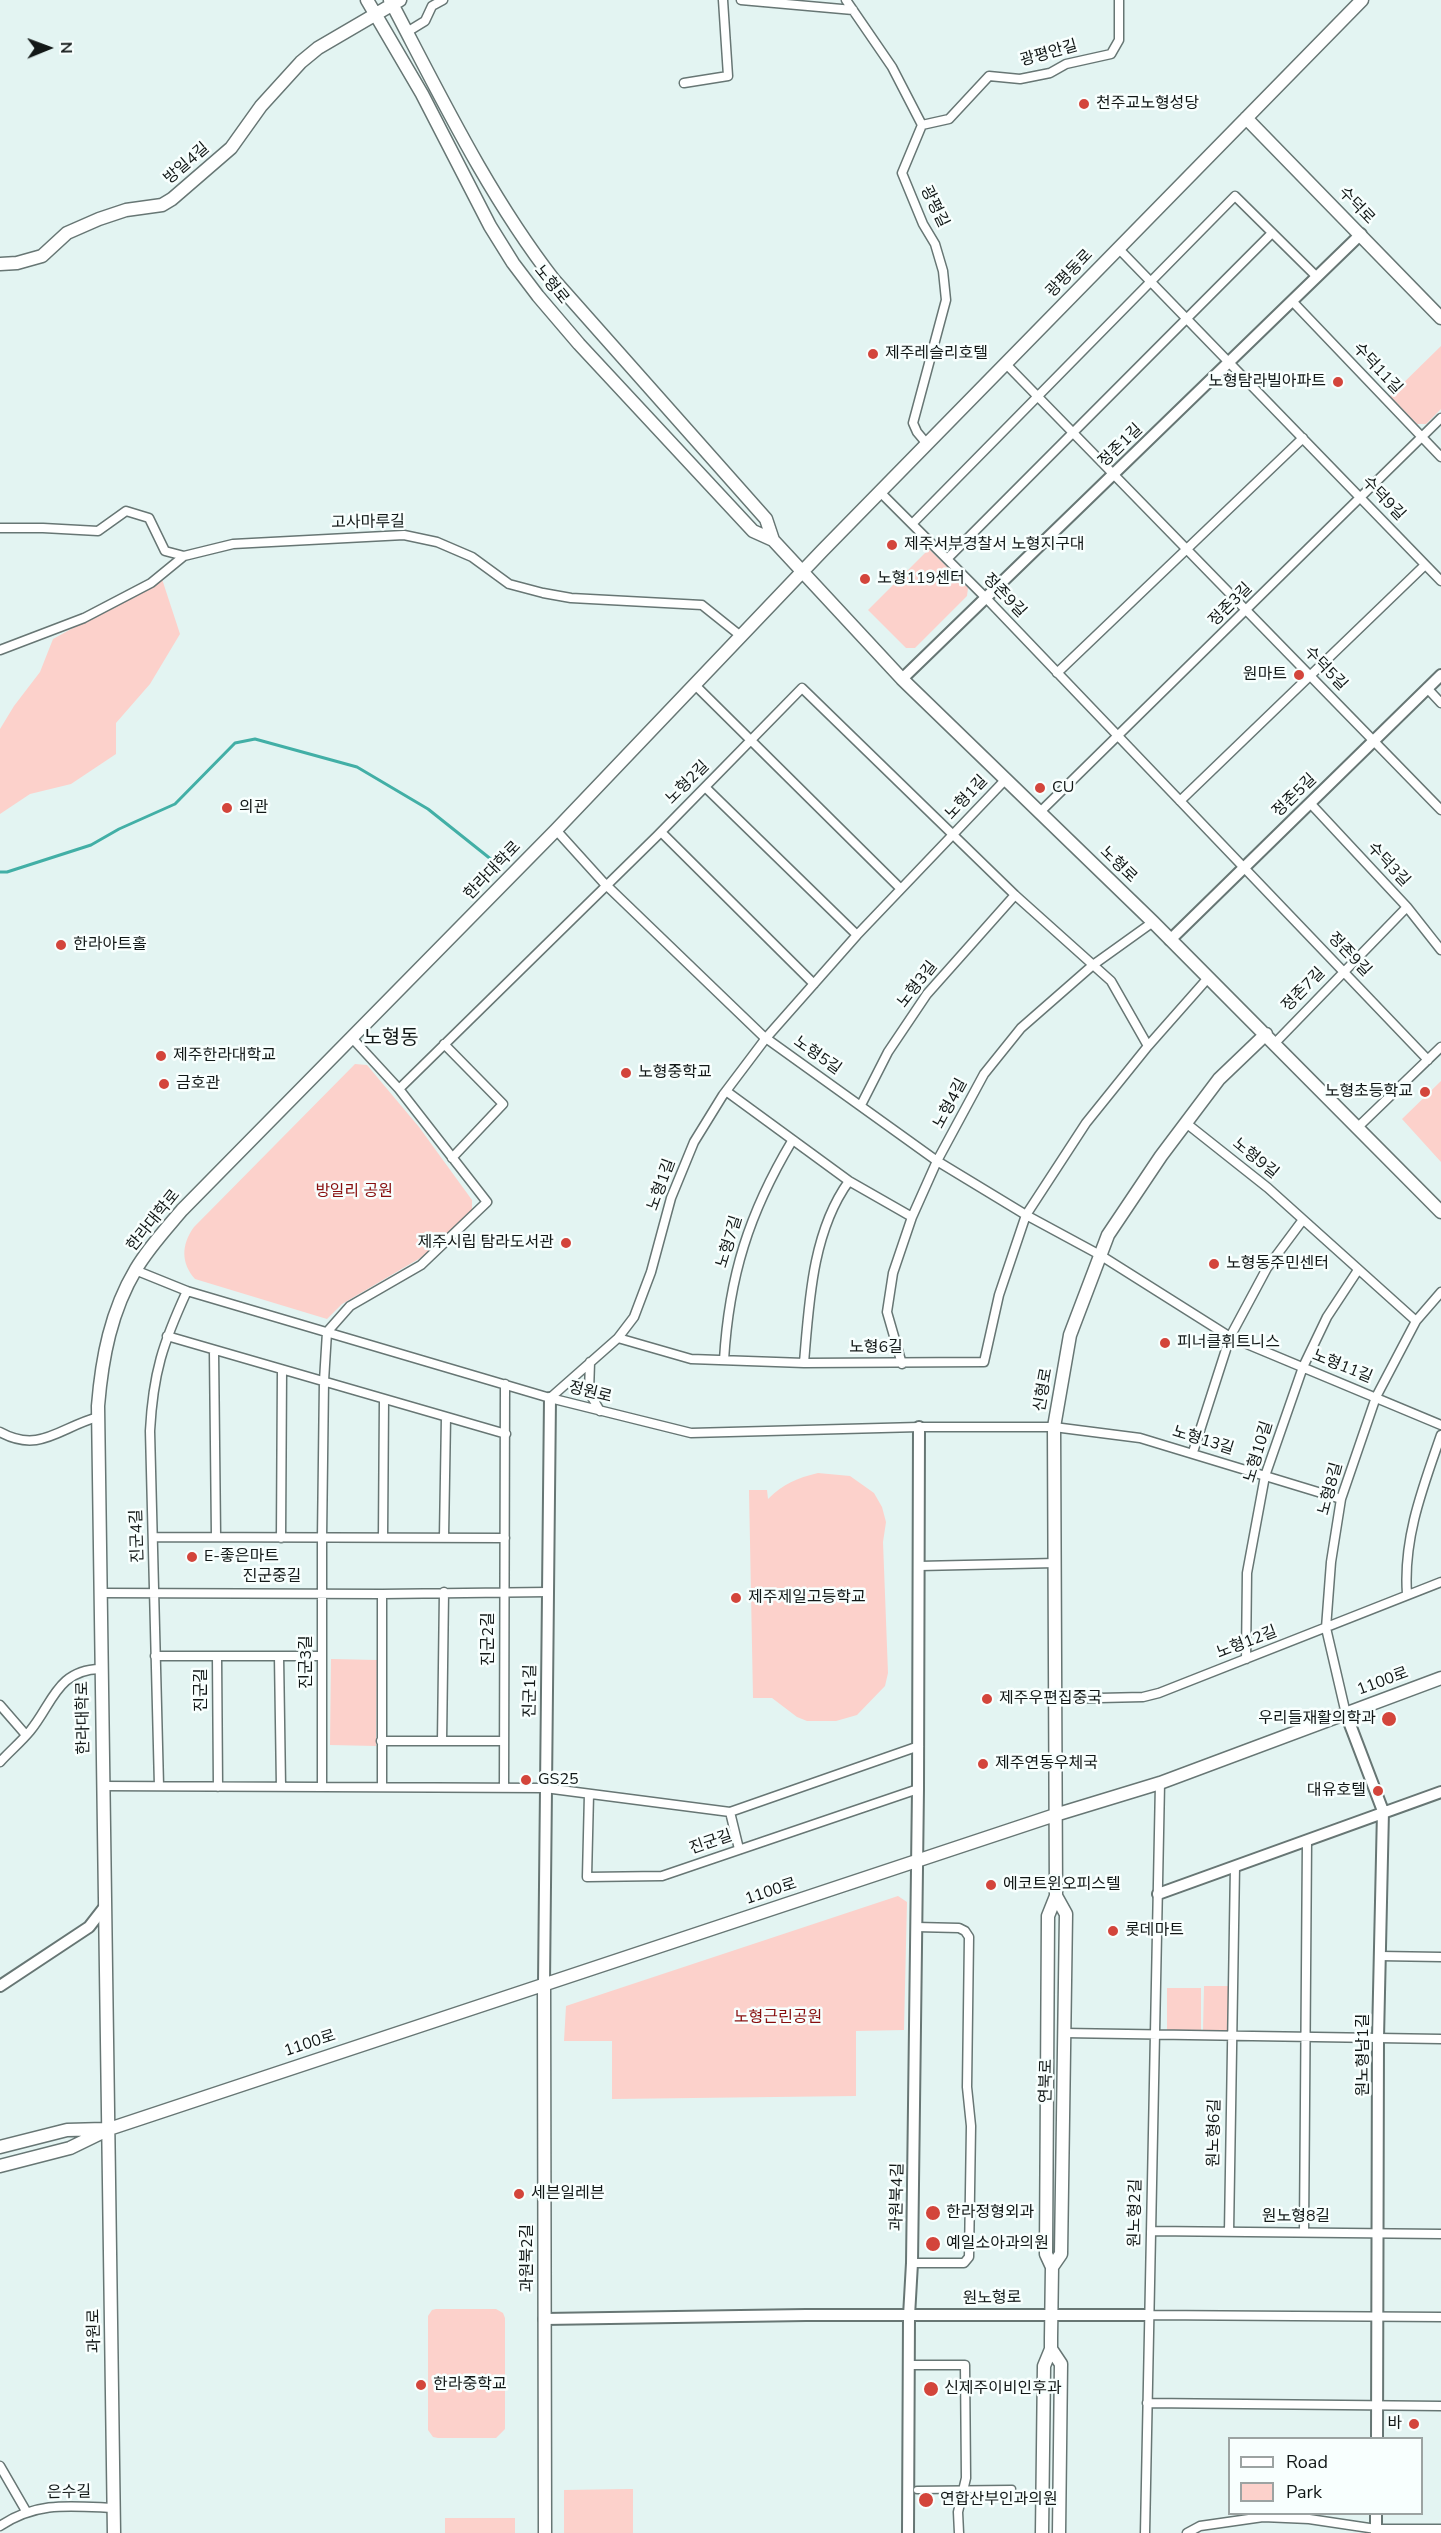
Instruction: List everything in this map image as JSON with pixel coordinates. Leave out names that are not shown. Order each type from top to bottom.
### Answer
[{"type":"main road","name":"노형로","points":[[368,0],[422,94],[490,226],[513,263],[579,344],[753,531],[773,540],[902,679],[1153,922],[1441,1212]]},
{"type":"main road","name":"광평동로","points":[[802,572],[1362,0]]},
{"type":"main road","name":"노형로","points":[[394,2],[407,32],[466,142],[532,252],[554,280],[766,519],[773,540]]},
{"type":"main road","name":"방일4길","points":[[0,264],[17,263],[42,256],[67,233],[126,210],[162,205],[172,199],[231,148],[261,105],[301,62],[318,48],[359,26],[394,2]]},
{"type":"main road","name":"수덕로","points":[[1246,118],[1441,318]]},
{"type":"main road","name":"한라대학로","points":[[109,2129],[103,1909],[98,1417],[101,1365],[110,1328],[135,1270],[182,1210],[696,686],[802,572]]},
{"type":"main road","name":"신형로","points":[[1054,1815],[1056,1563],[1054,1427],[1070,1335],[1108,1235],[1186,1122],[1219,1079],[1270,1039]]},
{"type":"main road","name":"1100로","points":[[0,2166],[70,2148],[109,2129],[544,1983],[1054,1815],[1160,1783],[1441,1678]]},
{"type":"main road","name":"연북로","points":[[1042,2533],[1044,2366],[1051,2349],[1052,2314],[1052,2267],[1046,2254],[1048,1916],[1056,1896],[1054,1815]]},
{"type":"main road","name":"연북로","points":[[1052,2267],[1061,2254],[1066,1914],[1056,1896]]},
{"type":"main road","name":"과원북2길","points":[[544,1983],[545,2533]]},
{"type":"main road","name":"1100로","points":[[0,2147],[67,2130],[109,2129]]},
{"type":"main road","name":"과원로","points":[[109,2129],[114,2533]]},
{"type":"main road","name":"연북로","points":[[1051,2349],[1061,2364],[1059,2533]]},
{"type":"street","points":[[407,32],[425,21],[432,6],[443,0]]},
{"type":"street","points":[[684,83],[728,76],[723,0]]},
{"type":"street","points":[[741,0],[853,10]]},
{"type":"street","points":[[846,0],[892,67],[922,125]]},
{"type":"street","name":"광평안길","points":[[922,125],[949,119],[989,76],[1020,79],[1050,73],[1066,64],[1111,54],[1119,40],[1119,0]]},
{"type":"street","name":"광평길","points":[[922,125],[902,173],[923,224],[936,244],[943,271],[946,300],[913,423],[927,444]]},
{"type":"street","points":[[912,524],[1235,196],[1317,277]]},
{"type":"street","points":[[947,560],[1272,233]]},
{"type":"street","name":"정존1길","points":[[902,679],[1361,234]]},
{"type":"street","name":"수덕9길","points":[[1118,248],[1441,581]]},
{"type":"street","name":"수덕11길","points":[[1292,301],[1441,457]]},
{"type":"street","name":"수덕5길","points":[[1005,363],[1441,810]]},
{"type":"street","name":"정존3길","points":[[1040,812],[1119,737],[1441,418]]},
{"type":"street","points":[[1058,673],[1303,438]]},
{"type":"street","name":"정존9길","points":[[880,492],[986,598],[1428,1060]]},
{"type":"street","points":[[0,528],[98,531],[126,511],[149,518],[165,551],[184,556]]},
{"type":"street","name":"고사마루길","points":[[184,556],[233,544],[404,536],[437,542],[472,557],[509,584],[543,593],[571,598],[702,605],[742,636]]},
{"type":"street","points":[[0,650],[84,618],[151,583],[184,556]]},
{"type":"street","points":[[1180,801],[1425,564]]},
{"type":"street","name":"정존5길","points":[[1170,940],[1441,675]]},
{"type":"street","points":[[696,686],[901,889]]},
{"type":"street","name":"노형2길","points":[[399,1089],[661,832],[802,688],[953,835]]},
{"type":"street","points":[[1427,688],[1441,703]]},
{"type":"street","name":"노형1길","points":[[550,1398],[618,1338],[634,1317],[651,1272],[671,1198],[694,1142],[726,1091],[766,1038],[857,934],[1006,779]]},
{"type":"street","points":[[705,787],[857,934]]},
{"type":"street","name":"수덕3길","points":[[1310,803],[1407,907],[1432,942],[1441,950]]},
{"type":"street","name":"노형5길","points":[[556,830],[606,885],[766,1038],[937,1161],[1026,1215],[1100,1255]]},
{"type":"street","points":[[661,832],[814,984]]},
{"type":"street","points":[[953,835],[1015,895],[1112,981],[1148,1046]]},
{"type":"street","name":"노형3길","points":[[861,1105],[888,1052],[927,994],[1015,895]]},
{"type":"street","name":"정존7길","points":[[1270,1039],[1407,907]]},
{"type":"street","name":"노형4길","points":[[902,1364],[887,1312],[892,1273],[912,1217],[937,1161],[984,1074],[1021,1028],[1093,965],[1153,922]]},
{"type":"street","points":[[1432,942],[1441,933]]},
{"type":"street","points":[[1026,1215],[1086,1123],[1148,1046],[1208,978]]},
{"type":"street","points":[[327,1332],[350,1306],[421,1265],[487,1202],[399,1089],[352,1038]]},
{"type":"street","points":[[444,1044],[504,1104],[452,1158]]},
{"type":"street","points":[[1357,1128],[1441,1047]]},
{"type":"street","points":[[726,1091],[849,1181],[912,1217]]},
{"type":"street","name":"노형9길","points":[[1186,1122],[1268,1188],[1302,1221],[1416,1321]]},
{"type":"street","name":"노형7길","points":[[724,1360],[726,1320],[739,1260],[768,1181],[792,1140]]},
{"type":"street","points":[[804,1363],[809,1302],[816,1265],[836,1198],[849,1181]]},
{"type":"street","name":"노형6길","points":[[618,1338],[691,1359],[804,1363],[984,1362],[999,1295],[1026,1215]]},
{"type":"street","points":[[1193,1452],[1230,1337],[1268,1268],[1302,1221]]},
{"type":"street","name":"노형11길","points":[[1100,1255],[1230,1337],[1441,1425]]},
{"type":"street","name":"정원로","points":[[135,1270],[187,1291],[550,1398],[691,1433],[919,1427],[1054,1427]]},
{"type":"street","name":"노형10길","points":[[1246,1659],[1247,1572],[1265,1476],[1303,1367],[1327,1317],[1358,1270]]},
{"type":"street","name":"진군4길","points":[[159,1786],[150,1431],[152,1391],[167,1336],[187,1291]]},
{"type":"street","name":"노형8길","points":[[1346,1714],[1326,1628],[1331,1562],[1341,1499],[1376,1397],[1416,1321],[1441,1292]]},
{"type":"street","name":"진군3길","points":[[322,1787],[322,1538],[327,1332]]},
{"type":"street","points":[[167,1336],[506,1434]]},
{"type":"street","points":[[214,1351],[216,1536]]},
{"type":"street","points":[[590,1362],[589,1392],[600,1411]]},
{"type":"street","points":[[281,1538],[282,1370]]},
{"type":"street","name":"진군2길","points":[[504,1787],[505,1384]]},
{"type":"street","name":"진군1길","points":[[544,1983],[550,1398]]},
{"type":"street","points":[[383,1537],[384,1399]]},
{"type":"street","points":[[0,1432],[12,1438],[33,1442],[52,1437],[78,1422],[98,1417]]},
{"type":"street","points":[[444,1537],[446,1417]]},
{"type":"street","points":[[917,1862],[919,1427]]},
{"type":"street","name":"노형13길","points":[[1054,1427],[1140,1438],[1193,1452],[1341,1499]]},
{"type":"street","points":[[1407,1594],[1405,1567],[1414,1514],[1441,1435]]},
{"type":"street","points":[[153,1537],[505,1538]]},
{"type":"street","points":[[919,1566],[1056,1563]]},
{"type":"street","name":"노형12길","points":[[1056,1699],[1143,1697],[1441,1582]]},
{"type":"street","points":[[442,1741],[444,1592]]},
{"type":"street","name":"진군중길","points":[[100,1593],[548,1592]]},
{"type":"street","points":[[382,1594],[382,1787]]},
{"type":"street","name":"진군길","points":[[155,1656],[217,1656],[218,1786]]},
{"type":"street","points":[[217,1656],[321,1656]]},
{"type":"street","points":[[279,1656],[281,1787]]},
{"type":"street","points":[[0,1761],[26,1735],[54,1694],[71,1677],[83,1670],[100,1669]]},
{"type":"street","points":[[0,1705],[26,1735]]},
{"type":"street","name":"원노형남1길","points":[[1346,1714],[1383,1811],[1378,2038],[1377,2437]]},
{"type":"street","points":[[381,1741],[503,1741]]},
{"type":"street","name":"진군길","points":[[102,1786],[545,1788],[730,1812],[919,1746]]},
{"type":"street","name":"원노형2길","points":[[1145,2533],[1160,1783]]},
{"type":"street","name":"진군길","points":[[589,1794],[588,1877],[662,1876],[918,1789]]},
{"type":"street","points":[[1158,1894],[1441,1792]]},
{"type":"street","points":[[730,1812],[739,1849]]},
{"type":"street","points":[[1304,2232],[1307,1841]]},
{"type":"street","name":"과원북4길","points":[[908,2533],[909,2316],[912,2263],[917,1862]]},
{"type":"street","points":[[1232,2035],[1235,1866]]},
{"type":"street","points":[[0,1986],[89,1927],[103,1909]]},
{"type":"street","points":[[912,2263],[964,2263],[969,2257],[971,2160],[971,2126],[967,2087],[969,1937],[965,1931],[958,1928],[916,1927]]},
{"type":"street","points":[[1380,1956],[1441,1957]]},
{"type":"street","points":[[1064,2033],[1441,2039]]},
{"type":"street","name":"원노형6길","points":[[1229,2232],[1232,2035]]},
{"type":"street","name":"원노형8길","points":[[1151,2231],[1441,2234]]},
{"type":"street","name":"원노형로","points":[[544,2319],[1052,2314],[1378,2315],[1441,2318]]},
{"type":"street","points":[[909,2365],[965,2365],[966,2478],[958,2512],[958,2533]]},
{"type":"street","points":[[1147,2403],[1441,2406]]},
{"type":"street","name":"은수길","points":[[0,2466],[26,2511]]},
{"type":"street","points":[[917,2490],[1012,2489]]},
{"type":"street","name":"은수길","points":[[0,2526],[26,2511],[57,2505],[114,2508]]},
{"type":"street","points":[[1376,2515],[1376,2531]]},
{"type":"street","points":[[1187,2533],[1200,2526],[1263,2517],[1309,2519],[1376,2531],[1441,2529]]},
{"type":"green space","points":[[1441,346],[1441,409],[1426,424],[1417,424],[1390,396]]},
{"type":"green space","points":[[929,549],[968,588],[967,596],[915,648],[906,648],[868,610]]},
{"type":"green space","points":[[162,579],[180,634],[150,684],[116,723],[116,754],[71,784],[30,794],[0,814],[0,729],[40,672],[53,639]]},
{"type":"green space","name":"방일리 공원","points":[[355,1064],[367,1065],[419,1127],[472,1200],[472,1212],[422,1257],[342,1304],[327,1319],[195,1279],[187,1267],[184,1254],[187,1240],[194,1227]]},
{"type":"green space","points":[[1441,1081],[1441,1162],[1402,1119]]},
{"type":"green space","points":[[818,1473],[850,1476],[874,1493],[882,1507],[886,1522],[883,1542],[888,1673],[885,1686],[857,1715],[836,1721],[807,1721],[797,1717],[772,1698],[753,1698],[749,1490],[767,1490],[768,1499],[791,1482]]},
{"type":"green space","points":[[331,1659],[377,1660],[376,1746],[330,1745]]},
{"type":"green space","name":"노형근린공원","points":[[898,1896],[907,1902],[904,2030],[856,2031],[856,2096],[612,2099],[612,2041],[564,2041],[566,2006]]},
{"type":"green space","points":[[1204,1986],[1230,1986],[1229,2031],[1203,2031]]},
{"type":"green space","points":[[1167,1988],[1201,1988],[1201,2032],[1167,2032]]},
{"type":"green space","points":[[496,2309],[503,2313],[505,2318],[505,2429],[496,2438],[438,2438],[433,2437],[428,2430],[428,2316],[432,2310]]},
{"type":"green space","points":[[633,2489],[633,2533],[564,2533],[564,2490]]},
{"type":"green space","points":[[445,2518],[515,2518],[515,2533],[445,2533]]},
{"type":"waterway","points":[[0,872],[7,872],[91,845],[119,829],[175,804],[235,743],[255,739],[357,767],[428,809],[497,864]]},
{"type":"place","name":"천주교노형성당","points":[[1084,104]]},
{"type":"place","name":"제주레슬리호텔","points":[[873,354]]},
{"type":"place","name":"노형탐라빌아파트","points":[[1338,382]]},
{"type":"place","name":"제주서부경찰서 노형지구대","points":[[892,545]]},
{"type":"place","name":"노형119센터","points":[[865,579]]},
{"type":"place","name":"원마트","points":[[1299,675]]},
{"type":"place","name":"CU","points":[[1040,788]]},
{"type":"place","name":"의관","points":[[227,808]]},
{"type":"place","name":"한라아트홀","points":[[61,945]]},
{"type":"place","name":"제주한라대학교","points":[[161,1056]]},
{"type":"place","name":"노형중학교","points":[[626,1073]]},
{"type":"place","name":"금호관","points":[[164,1084]]},
{"type":"place","name":"노형초등학교","points":[[1425,1092]]},
{"type":"place","name":"제주시립 탐라도서관","points":[[566,1243]]},
{"type":"place","name":"노형동주민센터","points":[[1214,1264]]},
{"type":"place","name":"피너클휘트니스","points":[[1165,1343]]},
{"type":"place","name":"E-좋은마트","points":[[192,1557]]},
{"type":"place","name":"제주제일고등학교","points":[[736,1598]]},
{"type":"place","name":"제주우편집중국","points":[[987,1699]]},
{"type":"place","name":"우리들재활의학과","points":[[1389,1719]]},
{"type":"place","name":"제주연동우체국","points":[[983,1764]]},
{"type":"place","name":"GS25","points":[[526,1780]]},
{"type":"place","name":"대유호텔","points":[[1378,1791]]},
{"type":"place","name":"에코트윈오피스텔","points":[[991,1885]]},
{"type":"place","name":"롯데마트","points":[[1113,1931]]},
{"type":"place","name":"세븐일레븐","points":[[519,2194]]},
{"type":"place","name":"한라정형외과","points":[[933,2213]]},
{"type":"place","name":"예일소아과의원","points":[[933,2244]]},
{"type":"place","name":"한라중학교","points":[[421,2385]]},
{"type":"place","name":"신제주이비인후과","points":[[931,2389]]},
{"type":"place","name":"바","points":[[1414,2424]]},
{"type":"place","name":"연합산부인과의원","points":[[926,2500]]},
{"type":"district","name":"노형동","points":[[391,1039]]}]
